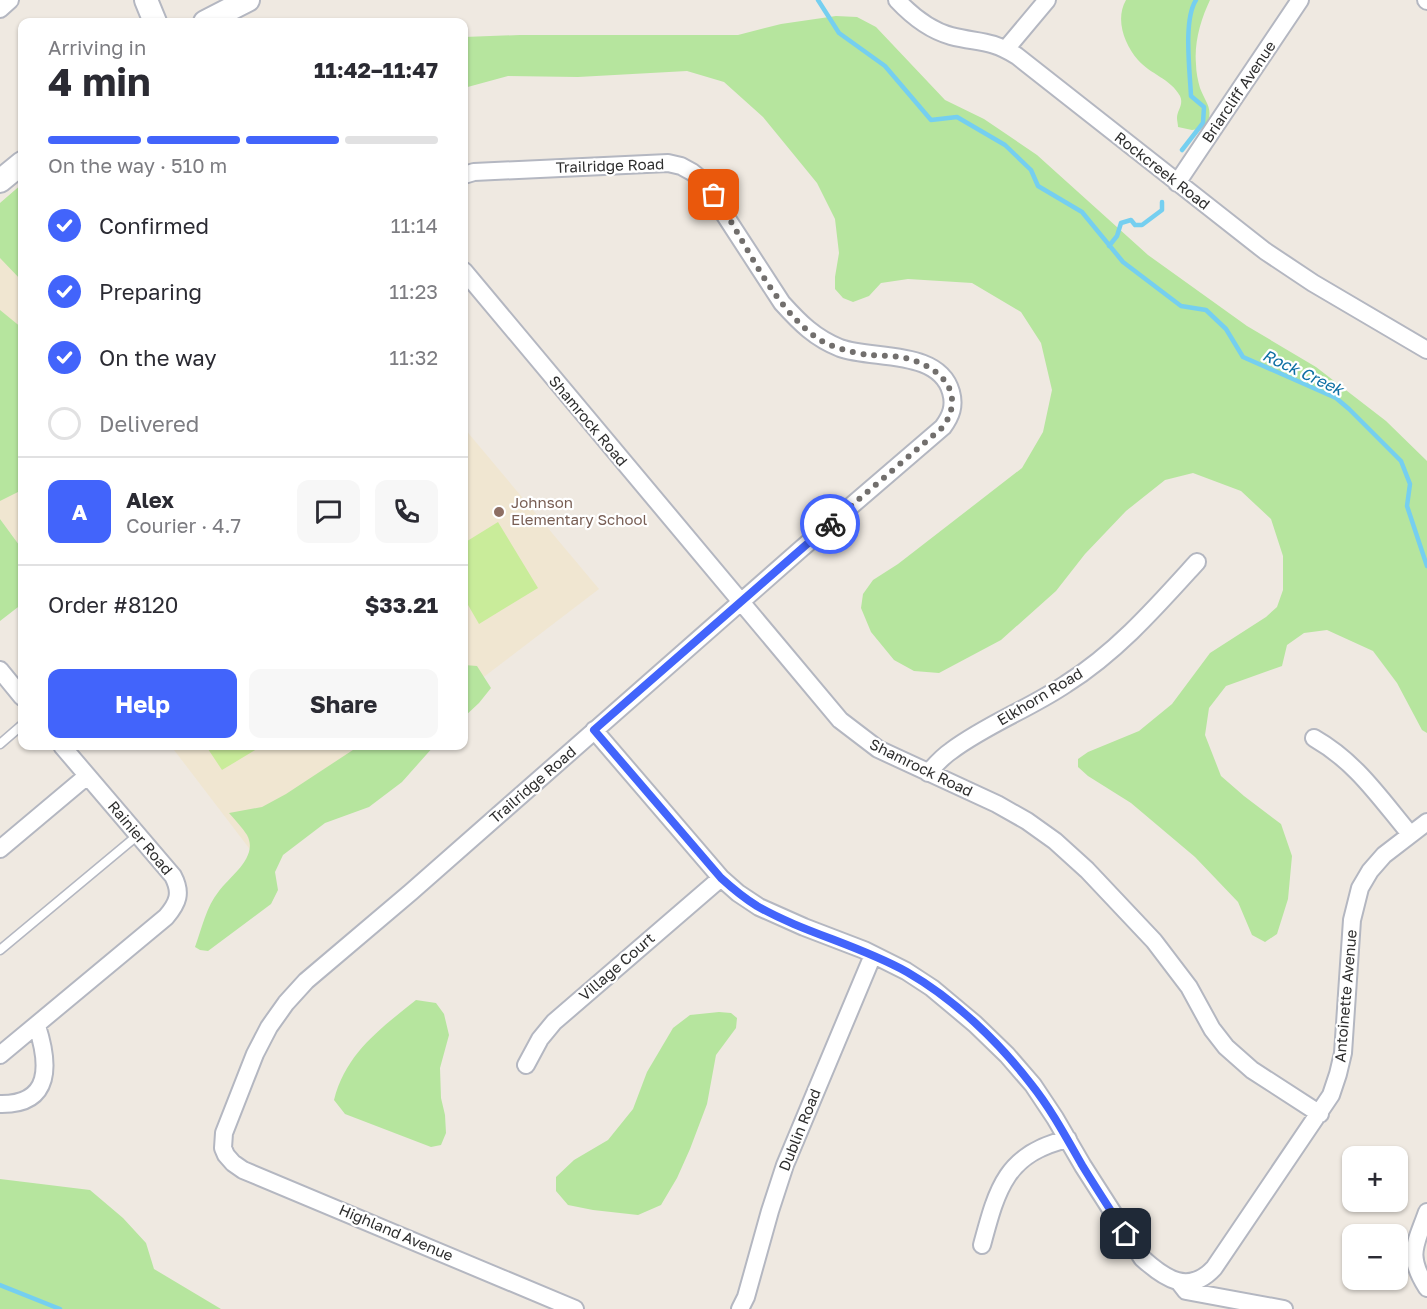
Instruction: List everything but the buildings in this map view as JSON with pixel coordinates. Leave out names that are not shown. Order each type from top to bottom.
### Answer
[{"type":"street","points":[[0,9],[10,0]]},
{"type":"street","points":[[146,0],[153,18]]},
{"type":"street","points":[[213,18],[249,0]]},
{"type":"street","name":"Rockcreek Road","points":[[897,0],[922,23],[938,32],[984,41],[1006,49],[1265,251],[1313,283],[1427,350]]},
{"type":"street","points":[[1006,49],[1047,0]]},
{"type":"street","name":"Briarcliff Avenue","points":[[1177,183],[1300,0]]},
{"type":"street","name":"Trailridge Road","points":[[223,1148],[224,1133],[255,1054],[269,1027],[299,988],[943,427],[952,408],[953,399],[949,387],[937,373],[915,361],[899,356],[868,355],[843,349],[816,337],[798,321],[782,303],[702,180],[681,166],[668,163],[637,163],[468,174]]},
{"type":"street","points":[[0,181],[18,166]]},
{"type":"street","name":"Shamrock Road","points":[[468,276],[840,720],[878,749],[997,804],[1027,821],[1055,841],[1087,870],[1154,941],[1189,987],[1212,1029],[1226,1047],[1252,1070],[1320,1113]]},
{"type":"street","name":"Elkhorn Road","points":[[927,773],[948,752],[1066,685],[1100,660],[1154,609],[1197,562]]},
{"type":"street","points":[[0,670],[18,692]]},
{"type":"street","points":[[594,730],[721,878],[738,893],[759,907],[873,955],[933,988],[975,1024],[1007,1055],[1033,1085],[1142,1258],[1155,1269],[1179,1282],[1186,1291],[1284,1309]]},
{"type":"street","points":[[1314,738],[1335,750],[1351,764],[1410,834]]},
{"type":"street","name":"Rainier Road","points":[[0,1055],[166,918],[177,903],[178,885],[173,876],[65,750]]},
{"type":"street","points":[[0,849],[87,776]]},
{"type":"street","name":"Antoinette Avenue","points":[[1179,1282],[1198,1280],[1215,1268],[1331,1095],[1343,1053],[1352,920],[1360,888],[1383,855],[1427,822]]},
{"type":"street","name":"Village Court","points":[[526,1065],[540,1039],[554,1022],[721,878]]},
{"type":"street","name":"Dublin Road","points":[[740,1309],[746,1297],[785,1165],[873,955]]},
{"type":"street","points":[[0,1104],[25,1100],[38,1088],[44,1078],[45,1054],[37,1026]]},
{"type":"street","points":[[982,1245],[993,1204],[1011,1168],[1036,1149],[1068,1139]]},
{"type":"street","name":"Highland Avenue","points":[[223,1148],[232,1163],[243,1170],[575,1309]]},
{"type":"street","points":[[1427,1212],[1413,1252],[1415,1267],[1427,1288]]},
{"type":"lane","points":[[0,744],[18,728]]},
{"type":"lane","points":[[0,950],[138,835]]},
{"type":"shaded area","points":[[18,187],[18,544],[0,519],[0,203]]},
{"type":"shaded area","name":"Johnson Elementary School","points":[[468,433],[599,589],[468,689]]},
{"type":"shaded area","points":[[174,750],[388,750],[252,852]]},
{"type":"green space","points":[[1126,0],[1210,0],[1196,47],[1196,70],[1209,111],[1205,128],[1192,130],[1178,127],[1180,96],[1171,85],[1138,60],[1125,39],[1121,15]]},
{"type":"green space","points":[[836,16],[857,17],[876,27],[945,100],[984,119],[1037,155],[1148,255],[1247,326],[1316,367],[1386,421],[1427,461],[1427,733],[1422,730],[1397,683],[1373,651],[1327,630],[1304,633],[1287,645],[1282,666],[1226,686],[1209,708],[1205,735],[1221,776],[1281,824],[1292,856],[1288,899],[1277,934],[1265,942],[1252,935],[1238,902],[1195,857],[1131,803],[1088,776],[1078,767],[1078,759],[1088,752],[1139,731],[1172,704],[1210,653],[1266,617],[1277,607],[1283,590],[1283,556],[1271,519],[1241,491],[1193,473],[1165,480],[1126,511],[1085,554],[1056,591],[1001,640],[939,673],[914,671],[894,660],[871,632],[861,608],[863,594],[873,580],[898,564],[1022,468],[1043,432],[1052,390],[1041,343],[1021,312],[972,283],[908,279],[881,283],[869,296],[853,302],[843,298],[835,289],[839,253],[835,219],[817,183],[763,117],[724,82],[687,71],[578,77],[508,76],[468,87],[468,37],[738,35],[781,24]]},
{"type":"green space","points":[[18,187],[18,277],[0,258],[0,203]]},
{"type":"green space","points":[[0,310],[18,325],[18,492],[0,501]]},
{"type":"green space","points":[[0,519],[18,544],[18,607],[0,621]]},
{"type":"green space","points":[[498,522],[538,588],[479,624],[468,605],[468,541]]},
{"type":"green space","points":[[468,665],[477,666],[491,688],[468,713]]},
{"type":"green space","points":[[209,750],[255,750],[222,770]]},
{"type":"green space","points":[[353,750],[430,750],[402,782],[369,807],[325,823],[283,855],[275,872],[278,890],[271,904],[208,951],[200,950],[195,947],[211,904],[219,891],[242,866],[249,851],[250,843],[247,835],[229,813],[262,807]]},
{"type":"green space","points":[[416,1000],[436,1003],[444,1014],[449,1035],[440,1068],[446,1133],[441,1145],[431,1147],[345,1114],[334,1100],[339,1083],[356,1055],[377,1032]]},
{"type":"green space","points":[[731,1013],[737,1018],[736,1028],[716,1055],[707,1104],[677,1178],[661,1205],[638,1215],[568,1205],[556,1191],[556,1177],[574,1160],[608,1140],[633,1109],[647,1072],[673,1028],[690,1015]]},
{"type":"green space","points":[[0,1179],[90,1190],[123,1218],[146,1243],[154,1269],[221,1309],[0,1309]]},
{"type":"waterway","name":"Rock Creek","points":[[818,0],[839,33],[885,66],[931,120],[957,117],[1005,145],[1031,170],[1038,186],[1082,212],[1123,262],[1181,306],[1206,310],[1226,329],[1243,357],[1336,398],[1349,409],[1401,461],[1410,484],[1407,506],[1427,566]]},
{"type":"waterway","points":[[1182,150],[1203,123],[1204,107],[1191,96],[1188,33],[1196,0]]},
{"type":"waterway","points":[[1109,246],[1117,236],[1121,223],[1131,220],[1135,225],[1142,225],[1162,210],[1162,202]]},
{"type":"waterway","points":[[0,1285],[60,1309]]},
{"type":"way so far","points":[[714,195],[782,303],[816,337],[843,349],[868,355],[899,356],[915,361],[930,368],[943,378],[949,387],[953,399],[952,408],[943,427],[830,524]]},
{"type":"place","name":"Johnson Elementary School","points":[[499,512]]},
{"type":"route","points":[[830,524],[594,730],[721,878],[738,893],[759,907],[864,950],[906,971],[933,988],[975,1024],[1007,1055],[1033,1085],[1126,1234]]}]
